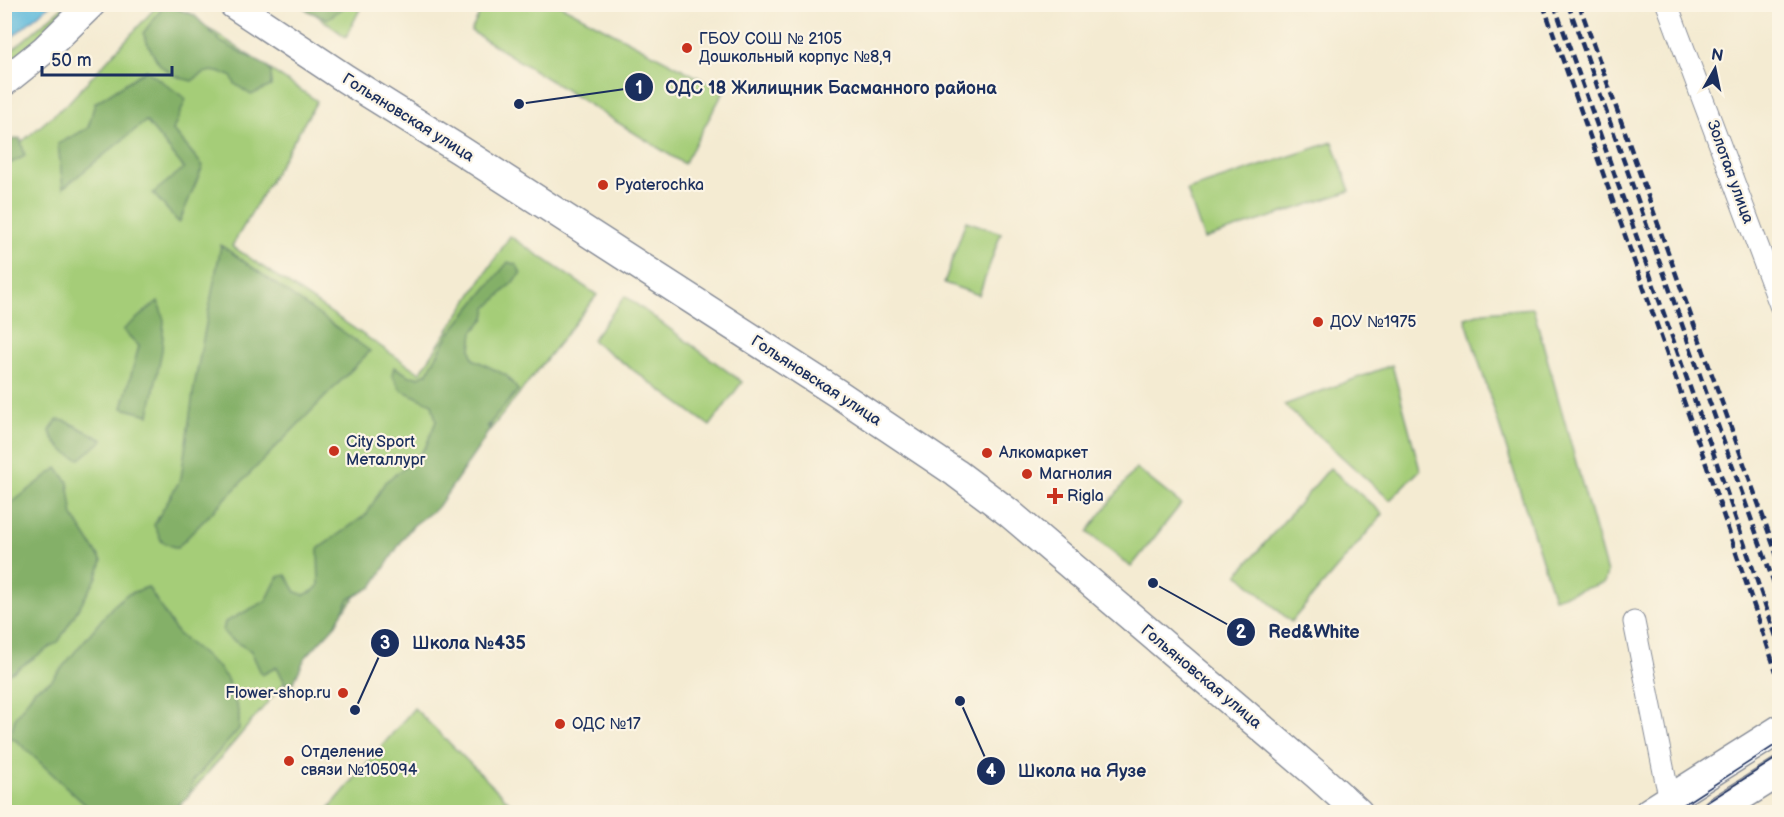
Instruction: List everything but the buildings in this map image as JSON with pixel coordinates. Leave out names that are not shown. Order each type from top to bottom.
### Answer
[{"type":"street","points":[[4,82],[44,50],[91,4]]},
{"type":"street","name":"Гольяновская улица","points":[[233,4],[346,79],[837,393],[956,473],[1008,512],[1317,775],[1358,813]]},
{"type":"street","name":"Золотая улица","points":[[1667,4],[1779,305]]},
{"type":"street","points":[[1634,622],[1664,808],[1712,772],[1779,729]]},
{"type":"street","points":[[1724,808],[1779,772]]},
{"type":"green space","points":[[65,5],[76,5],[5,66],[5,56]]},
{"type":"green space","points":[[158,5],[174,5],[317,101],[232,246],[420,373],[510,236],[597,295],[388,556],[174,812],[5,812],[5,156],[69,102]]},
{"type":"green space","points":[[301,5],[345,5],[327,19],[310,12]]},
{"type":"green space","points":[[303,5],[362,5],[346,37]]},
{"type":"green space","points":[[484,5],[560,5],[724,91],[684,164],[471,31]]},
{"type":"green space","points":[[163,7],[172,7],[194,15],[221,42],[265,65],[271,72],[271,86],[251,95],[235,84],[231,76],[225,74],[206,72],[192,81],[166,70],[155,58],[143,33]]},
{"type":"green space","points":[[146,70],[186,99],[173,130],[203,166],[179,223],[153,193],[184,168],[146,121],[63,188],[58,144],[88,128],[95,103]]},
{"type":"green space","points":[[20,138],[25,156],[5,166],[5,141]]},
{"type":"green space","points":[[1333,142],[1350,191],[1204,239],[1187,190]]},
{"type":"green space","points":[[966,221],[1001,233],[979,295],[944,283]]},
{"type":"green space","points":[[221,245],[370,351],[177,548],[162,542],[154,525],[181,478],[194,387]]},
{"type":"green space","points":[[508,262],[517,265],[521,274],[487,308],[485,318],[473,332],[471,349],[473,359],[506,375],[518,390],[487,427],[491,425],[483,441],[438,507],[410,528],[372,587],[349,599],[336,624],[305,658],[294,682],[286,685],[277,667],[262,675],[251,651],[229,638],[223,631],[225,622],[266,601],[278,577],[286,575],[296,592],[304,595],[319,585],[318,549],[367,514],[385,482],[415,460],[426,446],[436,421],[432,404],[401,390],[392,375],[394,367],[410,376],[419,377],[427,373],[449,334]]},
{"type":"green space","points":[[625,296],[742,382],[710,426],[592,340]]},
{"type":"green space","points":[[158,301],[164,320],[162,350],[149,415],[122,408],[139,346],[123,330]]},
{"type":"green space","points":[[1533,308],[1607,573],[1604,583],[1554,598],[1465,318],[1484,312]]},
{"type":"green space","points":[[1392,365],[1420,470],[1390,500],[1284,405]]},
{"type":"green space","points":[[57,420],[66,421],[103,440],[80,459],[75,457],[62,449],[52,436],[50,431]]},
{"type":"green space","points":[[57,468],[68,482],[73,516],[102,561],[96,579],[59,641],[5,675],[5,647],[9,642],[9,624],[4,618],[5,508]]},
{"type":"green space","points":[[1136,468],[1181,504],[1131,567],[1087,532]]},
{"type":"green space","points":[[1330,468],[1383,514],[1291,622],[1238,574]]},
{"type":"green space","points":[[148,587],[177,633],[217,666],[227,679],[239,713],[239,729],[194,780],[188,797],[169,812],[93,812],[17,741],[10,738],[15,718],[35,689],[51,681],[112,607],[126,595]]},
{"type":"green space","points":[[414,708],[509,802],[493,812],[326,812]]},
{"type":"water","points":[[5,4],[50,4],[50,5],[5,43]]},
{"type":"tram line","points":[[1672,812],[1780,742]]},
{"type":"tram line","points":[[1692,812],[1780,756]]},
{"type":"railway","points":[[1543,4],[1704,458],[1780,683]]},
{"type":"railway","points":[[1554,4],[1780,648]]},
{"type":"railway","points":[[1568,4],[1780,600]]},
{"type":"railway","points":[[1579,4],[1780,564]]},
{"type":"place","name":"ГБОУ СОШ № 2105 Дошкольный корпус №8,9","points":[[687,48]]},
{"type":"place","name":"ОДС 18 Жилищник Басманного района","points":[[519,104]]},
{"type":"place","name":"Pyaterochka","points":[[603,185]]},
{"type":"place","name":"ДОУ №1975","points":[[1318,322]]},
{"type":"place","name":"City Sport Металлург","points":[[334,451]]},
{"type":"place","name":"Алкомаркет","points":[[987,453]]},
{"type":"place","name":"Магнолия","points":[[1027,474]]},
{"type":"place","name":"Rigla","points":[[1055,496]]},
{"type":"place","name":"Red&White","points":[[1153,583]]},
{"type":"place","name":"Flower-shop.ru","points":[[343,693]]},
{"type":"place","name":"Школа на Яузе","points":[[960,701]]},
{"type":"place","name":"Школа №435","points":[[355,710]]},
{"type":"place","name":"ОДС №17","points":[[560,724]]},
{"type":"place","name":"Отделение связи №105094","points":[[289,761]]}]
